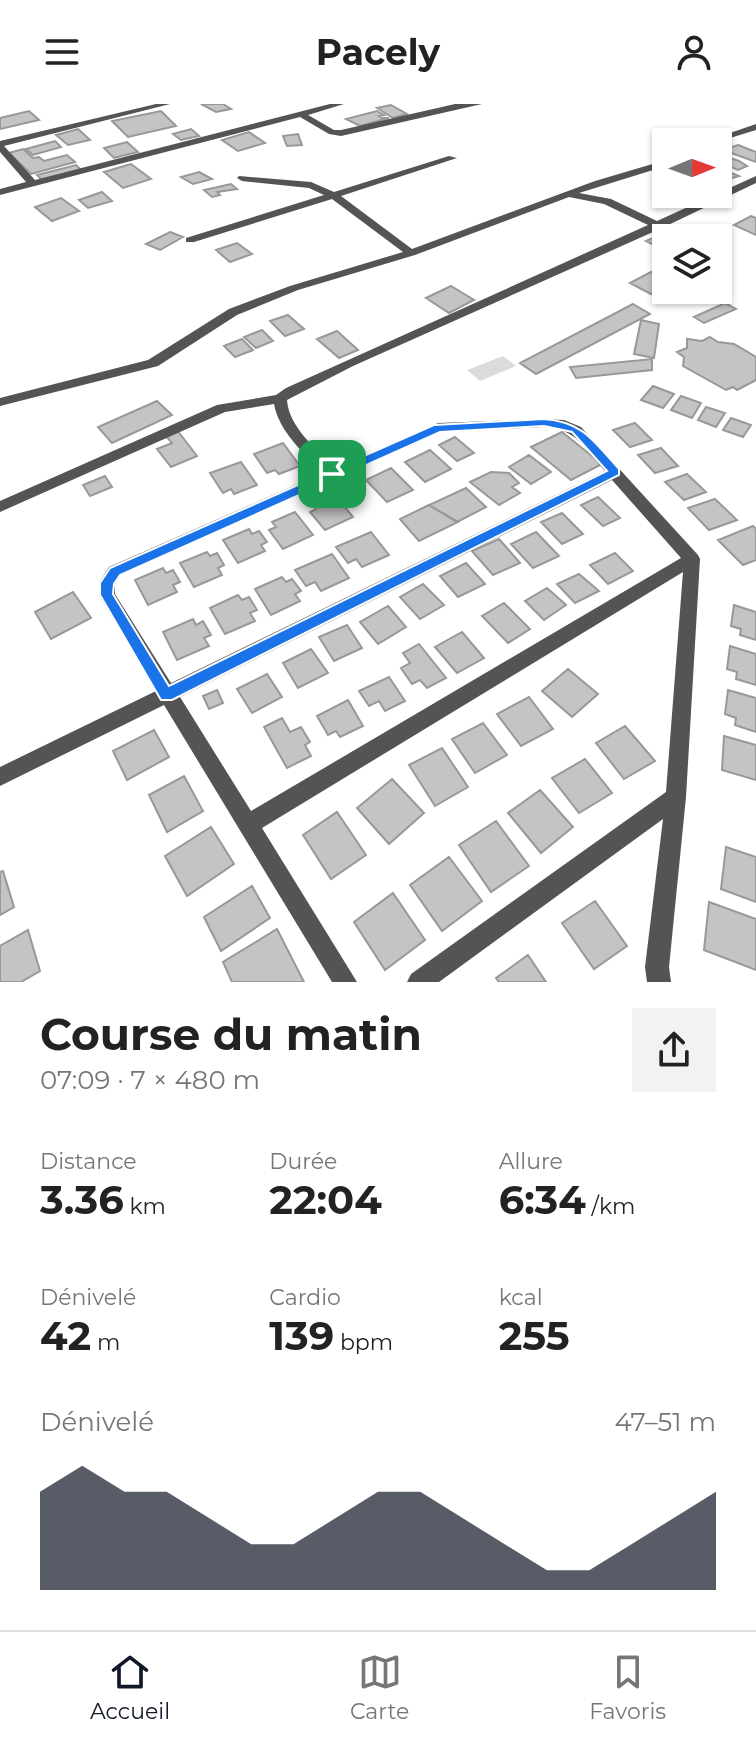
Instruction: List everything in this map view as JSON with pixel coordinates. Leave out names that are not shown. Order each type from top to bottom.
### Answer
[{"type":"street","points":[[118,104],[130,112]]},
{"type":"street","points":[[32,183],[0,145],[166,104]]},
{"type":"street","points":[[0,192],[340,104]]},
{"type":"street","points":[[301,114],[332,132],[341,133],[478,104]]},
{"type":"street","points":[[732,134],[756,127]]},
{"type":"street","points":[[190,240],[452,158]]},
{"type":"street","points":[[0,402],[153,363],[233,312],[294,288],[411,253],[567,195],[652,168]]},
{"type":"street","points":[[242,178],[301,182],[335,196],[411,253]]},
{"type":"street","points":[[662,224],[756,179]]},
{"type":"street","points":[[567,195],[607,201],[654,224]]},
{"type":"street","points":[[0,507],[222,408],[280,399],[382,346],[652,229]]},
{"type":"street","points":[[280,399],[279,410],[285,421],[332,474]]},
{"type":"street","points":[[345,982],[166,695],[107,595],[107,583],[115,571],[438,428],[544,423],[564,424],[576,430],[692,559],[676,797],[657,967],[659,982]]},
{"type":"street","points":[[0,777],[615,472]]},
{"type":"street","points":[[247,825],[692,559]]},
{"type":"street","points":[[419,982],[676,797]]},
{"type":"shaded area","points":[[503,356],[516,366],[480,381],[467,370]]},
{"type":"building","points":[[201,104],[223,104],[231,109],[216,112]]},
{"type":"building","points":[[391,105],[407,114],[393,118],[377,108]]},
{"type":"building","points":[[29,111],[39,120],[0,129],[0,118]]},
{"type":"building","points":[[161,111],[176,126],[128,137],[112,121]]},
{"type":"building","points":[[377,111],[384,115],[379,116],[382,118],[389,118],[360,126],[346,119]]},
{"type":"building","points":[[78,129],[90,140],[68,145],[56,135]]},
{"type":"building","points":[[191,129],[199,136],[181,140],[173,134]]},
{"type":"building","points":[[249,132],[265,143],[238,151],[222,140]]},
{"type":"building","points":[[298,134],[302,145],[287,146],[283,136]]},
{"type":"building","points":[[55,141],[61,147],[33,155],[26,149]]},
{"type":"building","points":[[127,142],[138,152],[114,158],[104,148]]},
{"type":"building","points":[[738,145],[756,152],[756,162],[732,153],[732,147]]},
{"type":"building","points":[[23,149],[33,158],[39,157],[44,161],[67,155],[75,162],[31,174],[9,153]]},
{"type":"building","points":[[732,159],[747,166],[738,170],[732,167]]},
{"type":"building","points":[[131,164],[151,179],[123,188],[104,172]]},
{"type":"building","points":[[76,165],[81,170],[42,180],[37,175]]},
{"type":"building","points":[[199,172],[212,179],[193,184],[181,177]]},
{"type":"building","points":[[231,184],[237,189],[217,192],[220,195],[212,197],[204,190]]},
{"type":"building","points":[[102,192],[112,201],[88,208],[79,200]]},
{"type":"building","points":[[61,198],[79,211],[52,221],[35,207]]},
{"type":"building","points":[[751,216],[756,218],[756,235],[734,225]]},
{"type":"building","points":[[170,232],[183,237],[160,250],[146,244]]},
{"type":"building","points":[[237,243],[252,254],[230,262],[216,250]]},
{"type":"building","points":[[651,272],[652,293],[651,294],[630,283]]},
{"type":"building","points":[[451,286],[474,300],[449,313],[426,298]]},
{"type":"building","points":[[633,304],[650,314],[536,374],[520,363]]},
{"type":"building","points":[[723,304],[736,309],[704,323],[694,317]]},
{"type":"building","points":[[288,315],[304,329],[285,336],[270,321]]},
{"type":"building","points":[[641,320],[659,324],[654,358],[634,354]]},
{"type":"building","points":[[262,330],[273,341],[256,348],[244,337]]},
{"type":"building","points":[[337,331],[358,350],[339,358],[317,339]]},
{"type":"building","points":[[710,337],[718,342],[734,344],[756,357],[756,380],[737,390],[733,387],[726,390],[683,366],[684,357],[677,352],[687,348],[687,339],[702,341]]},
{"type":"building","points":[[242,339],[253,350],[235,357],[224,346]]},
{"type":"building","points":[[652,359],[652,370],[576,378],[570,367]]},
{"type":"building","points":[[653,386],[674,394],[663,408],[641,400]]},
{"type":"building","points":[[681,396],[701,403],[692,418],[671,410]]},
{"type":"building","points":[[157,401],[172,415],[112,443],[98,427]]},
{"type":"building","points":[[706,407],[725,413],[716,427],[698,420]]},
{"type":"building","points":[[731,418],[751,425],[743,437],[723,430]]},
{"type":"building","points":[[635,423],[652,440],[630,447],[613,430]]},
{"type":"building","points":[[177,430],[197,456],[171,467],[157,449],[172,443],[165,435]]},
{"type":"building","points":[[562,432],[602,464],[571,480],[531,447]]},
{"type":"building","points":[[455,437],[474,453],[457,461],[439,445]]},
{"type":"building","points":[[283,443],[300,466],[279,474],[275,470],[267,473],[254,454]]},
{"type":"building","points":[[661,448],[678,466],[655,473],[638,455]]},
{"type":"building","points":[[430,450],[451,469],[425,482],[405,462]]},
{"type":"building","points":[[529,455],[551,472],[531,484],[509,467]]},
{"type":"building","points":[[241,462],[257,485],[234,494],[231,489],[223,493],[210,473]]},
{"type":"building","points":[[391,468],[413,490],[387,502],[366,480]]},
{"type":"building","points":[[491,472],[509,473],[519,483],[512,487],[520,493],[499,505],[470,482]]},
{"type":"building","points":[[687,474],[706,492],[684,500],[665,482]]},
{"type":"building","points":[[105,476],[112,487],[90,496],[83,485]]},
{"type":"building","points":[[466,488],[486,507],[457,522],[429,505]]},
{"type":"building","points":[[335,495],[353,517],[325,530],[310,512],[316,509],[313,504]]},
{"type":"building","points":[[598,497],[620,518],[603,526],[581,505]]},
{"type":"building","points":[[715,499],[737,520],[709,530],[688,508]]},
{"type":"building","points":[[429,505],[458,522],[419,541],[400,519]]},
{"type":"building","points":[[295,512],[313,535],[283,549],[269,530],[276,527],[272,522]]},
{"type":"building","points":[[562,513],[583,534],[562,544],[541,522]]},
{"type":"building","points":[[753,526],[756,529],[756,560],[743,565],[718,540]]},
{"type":"building","points":[[249,529],[252,534],[259,531],[267,542],[261,545],[265,551],[238,563],[223,540]]},
{"type":"building","points":[[371,532],[389,555],[362,567],[356,559],[348,563],[336,547]]},
{"type":"building","points":[[536,532],[559,556],[533,568],[511,544]]},
{"type":"building","points":[[499,539],[520,563],[493,575],[472,551]]},
{"type":"building","points":[[207,552],[210,556],[217,553],[224,565],[218,568],[222,575],[194,587],[180,563]]},
{"type":"building","points":[[615,553],[633,571],[608,584],[590,565]]},
{"type":"building","points":[[332,554],[349,578],[321,591],[315,582],[306,586],[295,570]]},
{"type":"building","points":[[466,563],[485,584],[458,597],[440,576]]},
{"type":"building","points":[[163,568],[166,573],[173,570],[180,582],[173,585],[177,592],[148,605],[135,580]]},
{"type":"building","points":[[579,574],[599,591],[575,603],[557,584]]},
{"type":"building","points":[[282,577],[286,582],[292,579],[301,591],[295,594],[300,601],[271,615],[255,589]]},
{"type":"building","points":[[423,584],[444,605],[420,619],[400,597]]},
{"type":"building","points":[[547,588],[566,605],[544,620],[525,601]]},
{"type":"building","points":[[73,592],[91,618],[51,639],[35,612]]},
{"type":"building","points":[[238,595],[242,600],[249,597],[257,610],[250,613],[255,621],[225,634],[210,608]]},
{"type":"building","points":[[504,603],[530,629],[508,643],[482,616]]},
{"type":"building","points":[[734,605],[756,612],[756,640],[740,635],[741,629],[731,626]]},
{"type":"building","points":[[388,606],[406,627],[378,644],[360,622]]},
{"type":"building","points":[[193,619],[196,625],[203,621],[211,635],[204,638],[209,646],[177,660],[163,632]]},
{"type":"building","points":[[347,625],[362,648],[334,661],[319,637]]},
{"type":"building","points":[[462,632],[484,658],[457,673],[435,647]]},
{"type":"building","points":[[419,644],[446,678],[427,688],[420,680],[412,684],[401,668],[410,663],[403,653]]},
{"type":"building","points":[[730,646],[756,654],[756,685],[736,679],[737,672],[727,669]]},
{"type":"building","points":[[311,649],[328,673],[298,688],[283,663]]},
{"type":"building","points":[[568,669],[598,694],[572,717],[542,691]]},
{"type":"building","points":[[267,674],[282,697],[252,713],[237,689]]},
{"type":"building","points":[[389,677],[405,701],[385,711],[379,701],[369,706],[359,691]]},
{"type":"building","points":[[217,690],[223,703],[209,709],[203,696]]},
{"type":"building","points":[[728,690],[756,698],[756,732],[735,725],[736,718],[725,714]]},
{"type":"building","points":[[529,697],[553,729],[521,746],[497,714]]},
{"type":"building","points":[[348,700],[363,726],[340,737],[336,731],[328,735],[317,716]]},
{"type":"building","points":[[282,718],[290,732],[301,727],[310,742],[305,745],[311,756],[287,768],[264,727]]},
{"type":"building","points":[[483,723],[507,755],[475,773],[452,739]]},
{"type":"building","points":[[625,726],[655,761],[624,779],[596,743]]},
{"type":"building","points":[[154,730],[169,757],[127,780],[113,751]]},
{"type":"building","points":[[724,736],[756,745],[756,780],[722,770]]},
{"type":"building","points":[[442,748],[468,787],[435,806],[409,765]]},
{"type":"building","points":[[585,759],[612,793],[579,813],[552,778]]},
{"type":"building","points":[[184,776],[203,811],[167,832],[149,795]]},
{"type":"building","points":[[392,779],[424,813],[389,844],[357,808]]},
{"type":"building","points":[[540,790],[573,827],[541,853],[508,813]]},
{"type":"building","points":[[337,812],[366,855],[331,879],[303,835]]},
{"type":"building","points":[[496,821],[529,866],[491,892],[459,845]]},
{"type":"building","points":[[211,827],[234,864],[187,896],[165,856]]},
{"type":"building","points":[[726,847],[756,857],[756,902],[721,889]]},
{"type":"building","points":[[449,857],[482,901],[442,931],[410,885]]},
{"type":"building","points":[[3,871],[14,907],[0,915],[0,872]]},
{"type":"building","points":[[252,886],[270,918],[221,951],[204,917]]},
{"type":"building","points":[[393,893],[425,940],[385,970],[354,922]]},
{"type":"building","points":[[595,901],[627,946],[594,969],[562,923]]},
{"type":"building","points":[[709,902],[756,919],[756,970],[704,950]]},
{"type":"building","points":[[277,929],[304,982],[232,982],[223,962]]},
{"type":"building","points":[[28,930],[40,971],[21,982],[0,982],[0,946]]},
{"type":"building","points":[[528,955],[546,982],[499,982],[496,978]]},
{"type":"route","points":[[544,423],[564,424],[576,430],[615,472],[166,695],[107,595],[107,583],[115,571],[332,474],[438,428],[544,423]]}]
